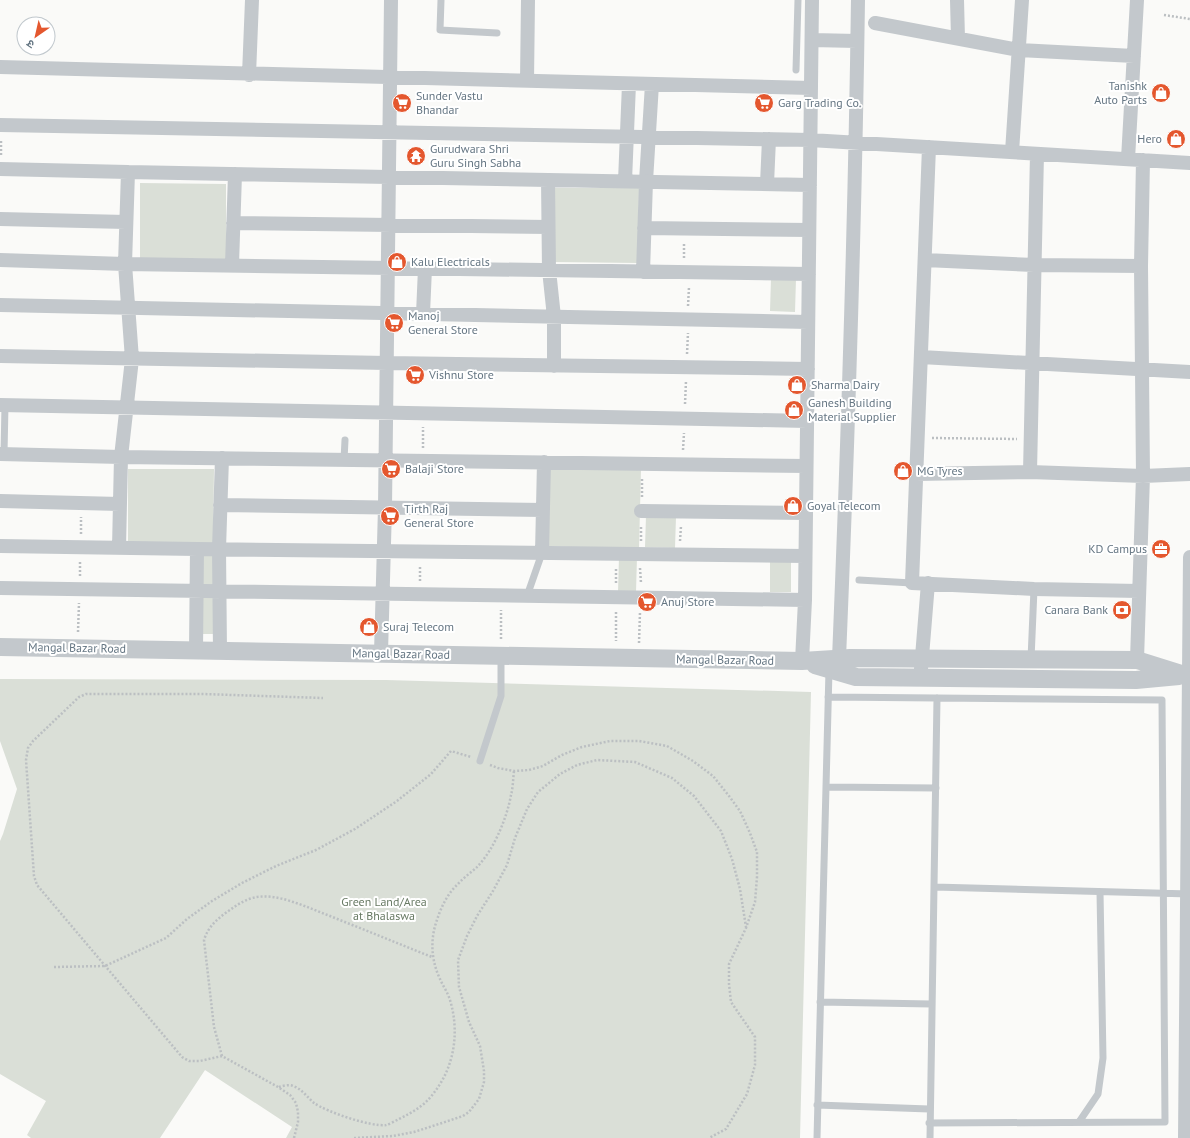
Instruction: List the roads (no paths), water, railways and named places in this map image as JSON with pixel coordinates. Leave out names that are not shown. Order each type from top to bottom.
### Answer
[{"type":"street","points":[[249,74],[252,0]]},
{"type":"street","points":[[381,654],[384,594],[391,0]]},
{"type":"street","points":[[527,81],[528,0]]},
{"type":"street","points":[[802,661],[805,600],[812,0]]},
{"type":"street","points":[[858,0],[856,143],[844,544],[832,663],[856,677],[1136,680],[1189,676]]},
{"type":"street","points":[[957,0],[958,38]]},
{"type":"street","points":[[1012,152],[1022,0]]},
{"type":"street","points":[[1128,159],[1137,0]]},
{"type":"street","points":[[875,23],[1019,50],[1134,56]]},
{"type":"street","points":[[812,40],[857,41]]},
{"type":"street","points":[[0,67],[811,88]]},
{"type":"street","points":[[625,181],[628,84]]},
{"type":"street","points":[[643,272],[646,182],[652,84]]},
{"type":"street","points":[[1,125],[810,140],[1190,163]]},
{"type":"street","points":[[767,184],[770,140]]},
{"type":"street","points":[[929,147],[912,583],[1034,589],[1139,591]]},
{"type":"street","points":[[1030,472],[1036,154]]},
{"type":"street","points":[[1136,660],[1143,476],[1141,266],[1143,160]]},
{"type":"street","points":[[0,169],[810,184]]},
{"type":"street","points":[[119,548],[121,457],[132,358],[125,264],[128,172]]},
{"type":"street","points":[[232,265],[235,174]]},
{"type":"street","points":[[548,180],[549,270],[554,317],[554,366]]},
{"type":"street","points":[[0,219],[126,222]]},
{"type":"street","points":[[233,223],[548,227]]},
{"type":"street","points":[[644,228],[809,230]]},
{"type":"street","points":[[0,260],[125,264],[809,274]]},
{"type":"street","points":[[925,260],[1034,265],[1141,266]]},
{"type":"street","points":[[423,314],[425,268]]},
{"type":"street","points":[[0,305],[808,322]]},
{"type":"street","points":[[0,356],[808,369]]},
{"type":"street","points":[[921,357],[1190,372]]},
{"type":"street","points":[[2,405],[807,421]]},
{"type":"street","points":[[2,454],[121,457],[806,466]]},
{"type":"street","points":[[220,651],[219,549],[222,458]]},
{"type":"street","points":[[542,552],[544,462]]},
{"type":"street","points":[[916,474],[1030,472],[1143,476],[1190,474]]},
{"type":"street","points":[[0,501],[120,504]]},
{"type":"street","points":[[220,505],[543,510]]},
{"type":"street","points":[[641,511],[806,513]]},
{"type":"street","points":[[0,546],[805,556]]},
{"type":"street","points":[[196,650],[197,549]]},
{"type":"street","points":[[1185,1138],[1189,894],[1190,557]]},
{"type":"street","points":[[921,677],[928,583]]},
{"type":"street","points":[[0,588],[805,600]]},
{"type":"street","name":"Mangal Bazar Road","points":[[0,647],[802,661],[832,663],[850,658],[1136,660],[1189,676]]},
{"type":"lane","points":[[441,0],[440,30],[497,33]]},
{"type":"lane","points":[[796,70],[798,0]]},
{"type":"lane","points":[[797,24],[812,25]]},
{"type":"lane","points":[[2,405],[2,454]]},
{"type":"lane","points":[[344,460],[345,440]]},
{"type":"lane","points":[[527,596],[542,552]]},
{"type":"lane","points":[[859,580],[912,583]]},
{"type":"lane","points":[[1031,659],[1034,589]]},
{"type":"lane","points":[[480,761],[501,696],[501,656]]},
{"type":"lane","points":[[816,1138],[828,696],[832,663]]},
{"type":"lane","points":[[828,696],[1162,700],[1165,1122],[929,1123]]},
{"type":"lane","points":[[930,1138],[929,1123],[937,698]]},
{"type":"lane","points":[[826,786],[936,788]]},
{"type":"lane","points":[[934,887],[1189,894]]},
{"type":"lane","points":[[1079,1122],[1098,1094],[1103,1058],[1100,892]]},
{"type":"lane","points":[[820,1002],[932,1004]]},
{"type":"lane","points":[[817,1105],[930,1109]]},
{"type":"place","name":"Tanishk Auto Parts","points":[[1161,93]]},
{"type":"place","name":"Sunder Vastu Bhandar","points":[[402,103]]},
{"type":"place","name":"Garg Trading Co.","points":[[764,103]]},
{"type":"place","name":"Hero","points":[[1176,139]]},
{"type":"place","name":"Gurudwara Shri Guru Singh Sabha","points":[[416,156]]},
{"type":"place","name":"Kalu Electricals","points":[[397,262]]},
{"type":"place","name":"Manoj General Store","points":[[394,323]]},
{"type":"place","name":"Vishnu Store","points":[[415,375]]},
{"type":"place","name":"Sharma Dairy","points":[[797,385]]},
{"type":"place","name":"Ganesh Building Material Supplier","points":[[794,410]]},
{"type":"place","name":"Balaji Store","points":[[391,469]]},
{"type":"place","name":"MG Tyres","points":[[903,471]]},
{"type":"place","name":"Goyal Telecom","points":[[793,506]]},
{"type":"place","name":"Tirth Raj General Store","points":[[390,516]]},
{"type":"place","name":"KD Campus","points":[[1161,549]]},
{"type":"place","name":"Anuj Store","points":[[647,602]]},
{"type":"place","name":"Canara Bank","points":[[1122,610]]},
{"type":"place","name":"Suraj Telecom","points":[[369,627]]},
{"type":"park label","name":"Green Land/Area at Bhalaswa","points":[[384,909]]}]
